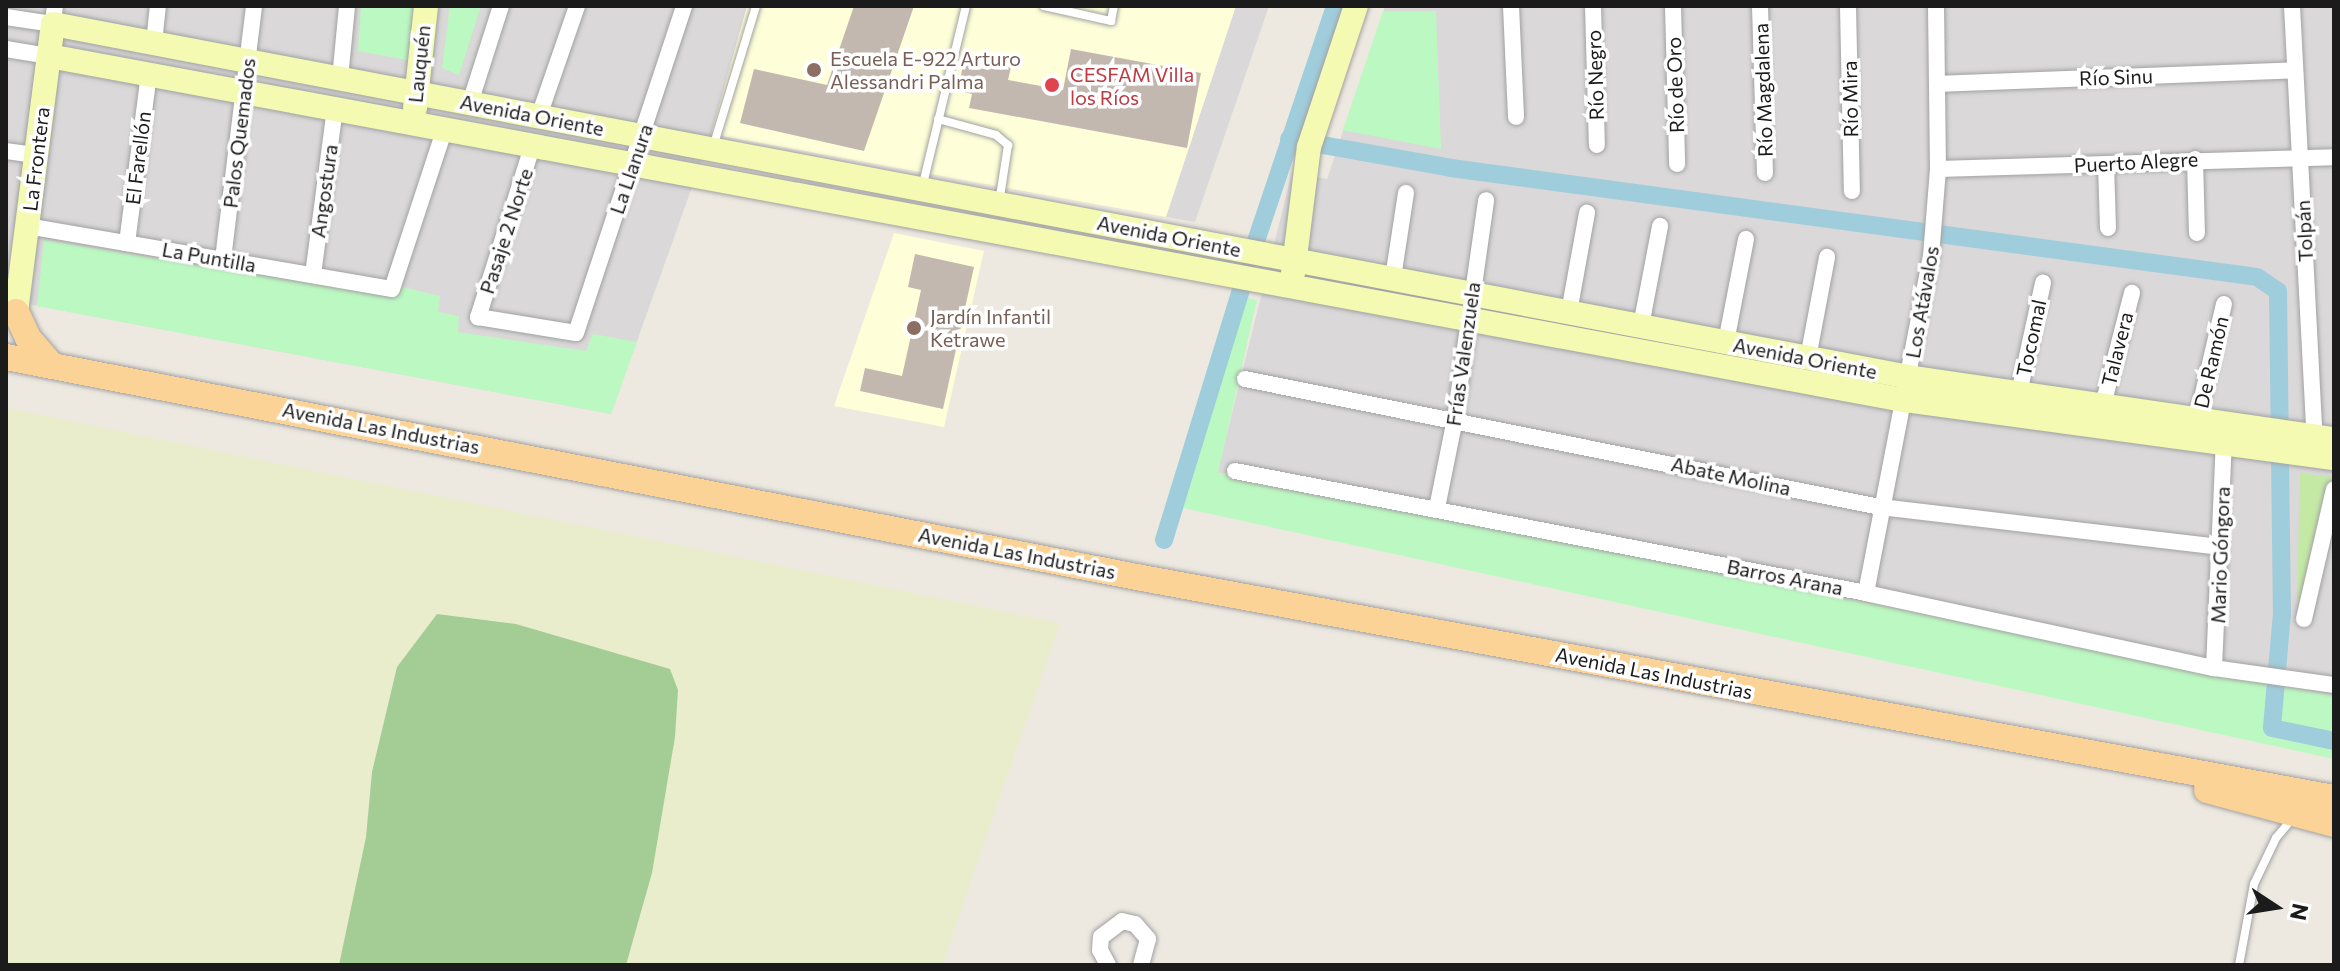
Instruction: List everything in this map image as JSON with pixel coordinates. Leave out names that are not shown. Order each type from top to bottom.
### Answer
[{"type":"main road","points":[[11,321],[51,364]]},
{"type":"main road","name":"Avenida Las Industrias","points":[[6,357],[1142,578],[2334,798]]},
{"type":"main road","name":"Avenida Las Industrias","points":[[2030,744],[2334,824]]},
{"type":"street","points":[[154,43],[158,6]]},
{"type":"street","name":"Palos Quemados","points":[[223,259],[246,92],[254,6]]},
{"type":"street","points":[[340,78],[347,6]]},
{"type":"street","name":"Lauquén","points":[[412,122],[426,6]]},
{"type":"street","points":[[470,103],[501,6]]},
{"type":"street","points":[[539,116],[577,6]]},
{"type":"street","name":"La Llanura","points":[[576,333],[684,6]]},
{"type":"street","points":[[1293,271],[1309,147],[1356,6]]},
{"type":"street","points":[[1511,6],[1516,117]]},
{"type":"street","name":"Río Negro","points":[[1593,6],[1597,145]]},
{"type":"street","name":"Río de Oro","points":[[1673,6],[1677,164]]},
{"type":"street","name":"Río Magdalena","points":[[1760,6],[1765,173]]},
{"type":"street","name":"Río Mira","points":[[1848,6],[1852,191]]},
{"type":"street","name":"Los Atávalos","points":[[1866,593],[1880,507],[1931,256],[1938,169],[1936,6]]},
{"type":"street","name":"Tolpán","points":[[2292,6],[2300,157],[2325,447]]},
{"type":"street","name":"Avenida Oriente","points":[[6,17],[54,15],[154,43],[998,203],[1293,271],[1393,278],[1471,306],[1569,312],[1808,358],[1906,389],[2019,393],[2197,419],[2325,447]]},
{"type":"street","name":"La Frontera","points":[[11,321],[15,250],[27,226],[54,15]]},
{"type":"street","name":"Avenida Oriente","points":[[6,49],[633,163],[1293,271],[1906,389],[2224,443],[2325,447]]},
{"type":"street","name":"Río Sinu","points":[[1937,84],[2295,70]]},
{"type":"street","name":"El Farellón","points":[[127,243],[149,74]]},
{"type":"street","name":"Angostura","points":[[313,275],[335,108]]},
{"type":"street","name":"La Puntilla","points":[[27,226],[392,289],[445,128]]},
{"type":"street","name":"Pasaje 2 Norte","points":[[533,144],[478,317],[576,333]]},
{"type":"street","points":[[6,151],[36,155]]},
{"type":"street","name":"Puerto Alegre","points":[[1938,169],[2334,157]]},
{"type":"street","points":[[2195,159],[2197,233]]},
{"type":"street","points":[[2106,164],[2108,228]]},
{"type":"street","points":[[1393,278],[1406,193]]},
{"type":"street","name":"Frías Valenzuela","points":[[1437,508],[1455,419],[1486,200]]},
{"type":"street","points":[[1569,312],[1587,213]]},
{"type":"street","points":[[1641,326],[1660,226]]},
{"type":"street","points":[[1726,342],[1746,239]]},
{"type":"street","points":[[1808,358],[1827,257]]},
{"type":"street","name":"Tocomal","points":[[2019,393],[2043,283]]},
{"type":"street","name":"Talavera","points":[[2103,405],[2132,293]]},
{"type":"street","name":"De Ramón","points":[[2197,419],[2224,304]]},
{"type":"street","name":"Abate Molina","points":[[1245,379],[1880,507],[2220,547]]},
{"type":"street","name":"Mario Góngora","points":[[2214,668],[2224,443]]},
{"type":"street","name":"Barros Arana","points":[[1235,471],[1866,593],[2214,668],[2334,685]]},
{"type":"street","points":[[2304,619],[2334,489]]},
{"type":"street","points":[[1108,965],[1100,950],[1101,937],[1122,921],[1135,924],[1148,939],[1141,965]]},
{"type":"lane","points":[[712,149],[756,6]]},
{"type":"lane","points":[[922,189],[966,6]]},
{"type":"lane","points":[[1050,7],[1111,21],[1114,6]]},
{"type":"lane","points":[[938,119],[996,135],[1008,145],[1010,157],[998,203]]},
{"type":"lane","points":[[2239,965],[2254,884],[2276,838],[2296,814]]},
{"type":"shaded area","points":[[6,6],[1269,6],[1195,222],[711,134],[611,414],[6,300]]},
{"type":"shaded area","name":"CESFAM Villa los Ríos","points":[[747,6],[1236,6],[1166,217],[711,134]]},
{"type":"shaded area","points":[[1385,6],[2334,6],[2334,696],[1217,473],[1292,172],[1327,179]]},
{"type":"shaded area","name":"Jardín Infantil Ketrawe","points":[[894,233],[984,251],[944,427],[834,406]]},
{"type":"shaded area","points":[[6,408],[1060,623],[942,965],[626,965],[652,873],[437,614],[397,667],[372,772],[367,837],[339,965],[6,965]]},
{"type":"green space","points":[[361,6],[419,6],[413,61],[358,51]]},
{"type":"green space","points":[[450,6],[481,6],[459,75],[442,68]]},
{"type":"green space","points":[[1383,11],[1436,11],[1441,149],[1343,130]]},
{"type":"green space","points":[[44,240],[393,297],[402,287],[440,296],[438,312],[459,316],[458,332],[586,351],[593,334],[637,342],[611,414],[37,306]]},
{"type":"green space","points":[[1239,296],[1257,300],[1218,473],[2334,696],[2334,759],[1174,506]]},
{"type":"green space","points":[[2300,473],[2332,477],[2307,607],[2297,604]]},
{"type":"green space","points":[[437,614],[516,624],[670,669],[678,690],[675,737],[652,873],[626,965],[339,965],[366,837],[372,772],[397,667]]},
{"type":"building","points":[[854,6],[914,6],[864,151],[740,123],[754,69],[827,85]]},
{"type":"building","points":[[1071,49],[1201,73],[1187,148],[969,108],[972,94],[958,91],[963,65],[989,70],[991,63],[1011,67],[1008,80],[1063,90]]},
{"type":"building","points":[[915,254],[974,267],[943,409],[860,391],[865,368],[902,376],[921,290],[908,287]]},
{"type":"waterway","points":[[1250,259],[1335,6]]},
{"type":"waterway","points":[[1289,139],[1451,168],[2257,277],[2278,291],[2282,613],[2272,728],[2334,741]]},
{"type":"waterway","points":[[1164,540],[1241,290]]},
{"type":"place","name":"Escuela E-922 Arturo Alessandri Palma","points":[[814,70]]},
{"type":"place","name":"CESFAM Villa los Ríos","points":[[1052,85]]},
{"type":"place","name":"Jardín Infantil Ketrawe","points":[[914,328]]}]
